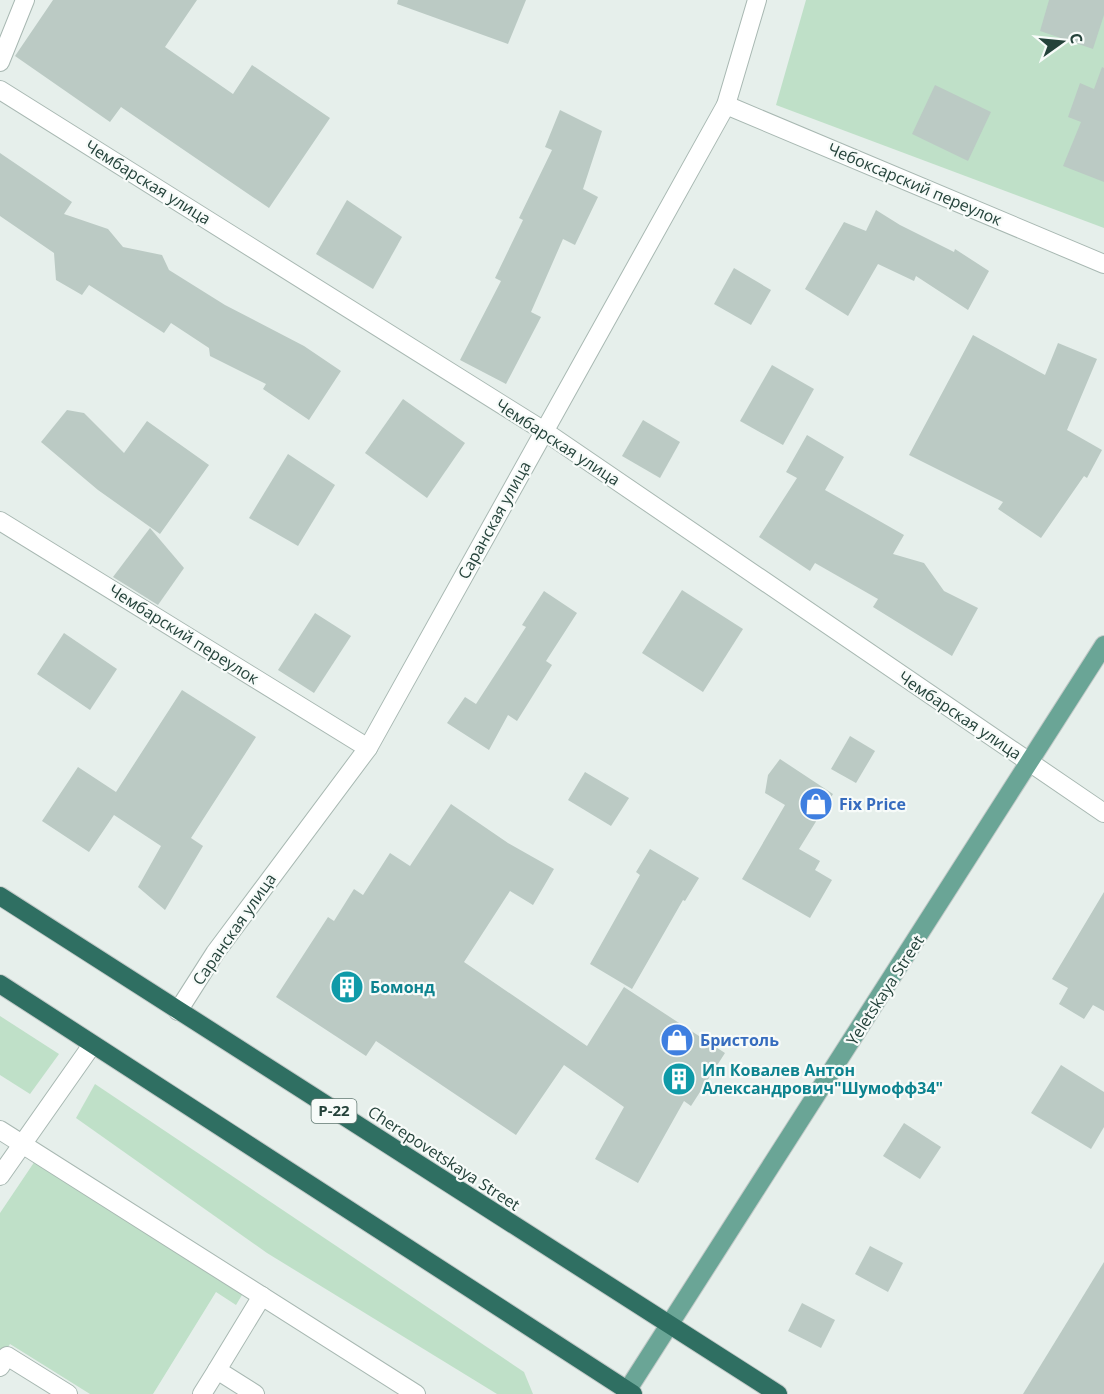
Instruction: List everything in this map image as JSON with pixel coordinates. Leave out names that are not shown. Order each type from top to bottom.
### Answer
[{"type":"highway","name":"Cherepovetskaya Street","points":[[0,896],[778,1394]]},
{"type":"highway","points":[[0,984],[628,1393]]},
{"type":"main road","name":"Yeletskaya Street","points":[[628,1393],[668,1325],[1104,645]]},
{"type":"street","points":[[0,62],[25,0]]},
{"type":"street","name":"Саранская улица","points":[[178,1011],[215,953],[368,748],[726,105],[758,0]]},
{"type":"street","name":"Чембарская улица","points":[[0,90],[544,431],[1104,813]]},
{"type":"street","name":"Чебоксарский переулок","points":[[726,105],[1104,264]]},
{"type":"street","name":"Чембарский переулок","points":[[0,521],[368,748]]},
{"type":"street","points":[[0,1176],[92,1045]]},
{"type":"street","points":[[0,1130],[416,1394]]},
{"type":"street","points":[[202,1394],[262,1296]]},
{"type":"street","points":[[0,1367],[7,1356],[68,1394]]},
{"type":"street","points":[[217,1370],[255,1394]]},
{"type":"green space","points":[[806,0],[1104,0],[1104,228],[776,105]]},
{"type":"green space","points":[[0,1016],[59,1054],[30,1094],[0,1075]]},
{"type":"green space","points":[[95,1084],[524,1372],[533,1394],[497,1394],[267,1253],[76,1118]]},
{"type":"green space","points":[[35,1161],[245,1290],[236,1305],[216,1292],[153,1394],[90,1394],[10,1344],[0,1359],[0,1213]]},
{"type":"building","points":[[53,0],[197,0],[165,47],[233,94],[252,65],[330,118],[269,208],[121,107],[110,122],[15,56]]},
{"type":"building","points":[[398,0],[526,0],[508,44],[397,4]]},
{"type":"building","points":[[1049,0],[1104,0],[1104,15],[1093,49],[1040,31]]},
{"type":"building","points":[[1102,67],[1104,68],[1104,182],[1063,166],[1081,122],[1068,117],[1080,83],[1094,89]]},
{"type":"building","points":[[935,85],[991,112],[968,161],[912,134]]},
{"type":"building","points":[[560,110],[602,131],[583,189],[598,197],[575,245],[563,239],[531,312],[541,317],[506,384],[460,360],[501,281],[495,278],[523,220],[519,218],[552,150],[545,147]]},
{"type":"building","points":[[0,153],[72,202],[64,214],[108,229],[123,247],[162,255],[169,270],[225,305],[304,346],[341,371],[309,420],[263,389],[266,384],[210,356],[209,348],[171,323],[164,333],[89,285],[82,295],[56,280],[54,253],[0,216]]},
{"type":"building","points":[[347,200],[402,237],[373,289],[316,254]]},
{"type":"building","points":[[876,210],[900,225],[954,252],[955,249],[989,271],[968,310],[916,276],[914,281],[878,264],[848,316],[805,289],[844,222],[866,231]]},
{"type":"building","points":[[734,268],[771,290],[751,325],[714,304]]},
{"type":"building","points":[[973,335],[1045,375],[1058,343],[1097,359],[1067,430],[1102,450],[1087,478],[1084,476],[1041,538],[998,509],[1003,502],[909,455]]},
{"type":"building","points":[[772,365],[814,389],[783,445],[740,421]]},
{"type":"building","points":[[403,399],[465,443],[427,498],[365,453]]},
{"type":"building","points":[[67,410],[84,413],[124,453],[147,421],[209,465],[160,534],[98,490],[41,442]]},
{"type":"building","points":[[643,420],[680,442],[660,478],[622,456]]},
{"type":"building","points":[[807,435],[844,457],[825,490],[904,535],[893,554],[924,563],[944,591],[978,608],[952,656],[873,607],[878,599],[815,563],[810,571],[759,537],[797,478],[786,472]]},
{"type":"building","points":[[288,454],[335,485],[298,546],[249,518]]},
{"type":"building","points":[[150,528],[184,568],[158,605],[113,577]]},
{"type":"building","points":[[682,590],[743,629],[703,692],[642,653]]},
{"type":"building","points":[[544,591],[577,613],[546,661],[552,665],[517,721],[508,715],[489,750],[447,723],[465,697],[476,704],[526,627],[522,625]]},
{"type":"building","points":[[315,613],[351,636],[314,693],[278,670]]},
{"type":"building","points":[[64,633],[117,669],[90,710],[37,674]]},
{"type":"building","points":[[182,690],[256,737],[191,838],[203,846],[165,910],[138,887],[161,846],[114,815],[89,852],[42,821],[78,767],[116,792]]},
{"type":"building","points":[[850,736],[875,751],[856,783],[831,769]]},
{"type":"building","points":[[780,759],[833,794],[799,849],[820,861],[815,870],[832,880],[810,918],[742,879],[785,805],[765,793],[768,775]]},
{"type":"building","points":[[585,772],[629,798],[611,826],[568,800]]},
{"type":"building","points":[[451,804],[508,843],[554,869],[533,905],[510,891],[464,962],[587,1046],[624,987],[725,1053],[691,1106],[684,1101],[638,1183],[595,1159],[624,1107],[564,1065],[516,1135],[376,1041],[366,1056],[276,997],[328,917],[334,921],[354,889],[363,895],[390,853],[410,866]]},
{"type":"building","points":[[650,849],[699,878],[685,901],[683,900],[632,989],[590,964],[640,875],[636,872]]},
{"type":"building","points":[[1104,892],[1104,1011],[1093,1005],[1084,1019],[1059,1004],[1068,988],[1052,979]]},
{"type":"building","points":[[1061,1065],[1104,1092],[1104,1127],[1091,1149],[1031,1113]]},
{"type":"building","points":[[904,1123],[941,1147],[920,1179],[883,1156]]},
{"type":"building","points":[[870,1246],[903,1263],[888,1292],[855,1274]]},
{"type":"building","points":[[1104,1262],[1104,1394],[1023,1394]]},
{"type":"building","points":[[802,1303],[835,1320],[821,1348],[788,1331]]},
{"type":"place","name":"Fix Price","points":[[816,804]]},
{"type":"place","name":"Бомонд","points":[[347,987]]},
{"type":"place","name":"Бристоль","points":[[677,1040]]},
{"type":"place","name":"Ип Ковалев Антон Александрович\"Шумофф34\"","points":[[679,1079]]}]
